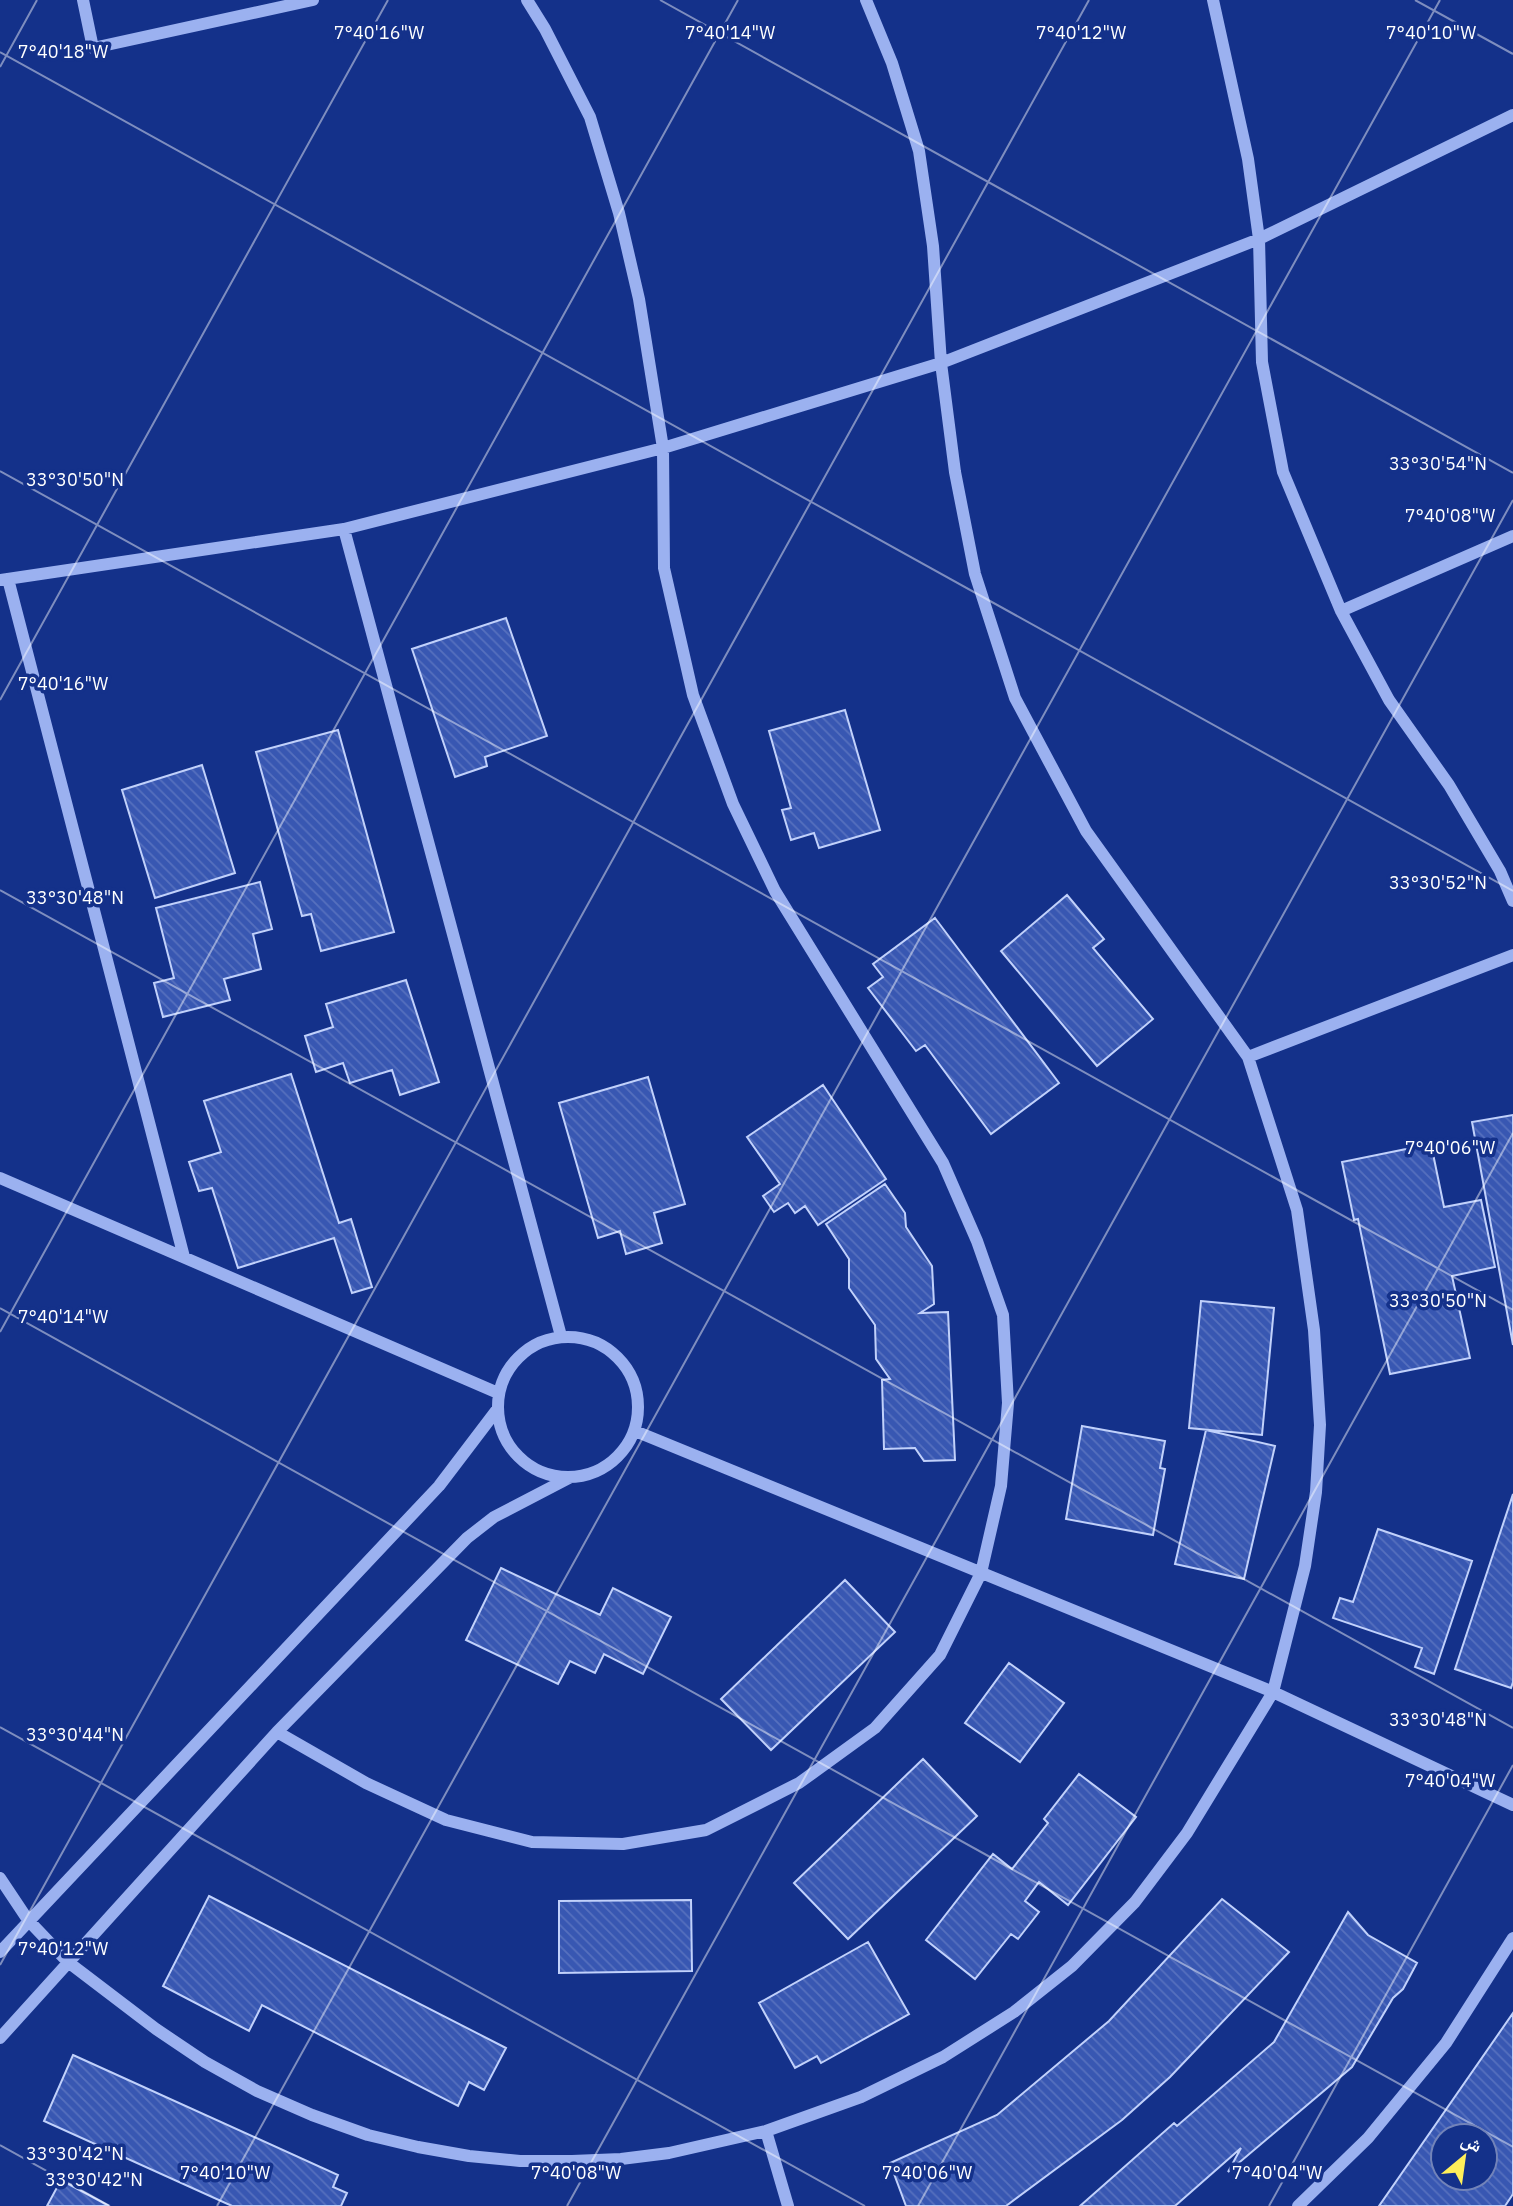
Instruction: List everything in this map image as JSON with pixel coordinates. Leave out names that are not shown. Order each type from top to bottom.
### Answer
[{"type":"street","points":[[83,0],[93,48],[313,0]]},
{"type":"street","points":[[277,1732],[366,1783],[446,1820],[532,1842],[623,1844],[706,1830],[799,1783],[875,1728],[940,1655],[981,1573],[1001,1486],[1008,1403],[1003,1315],[977,1241],[943,1163],[775,891],[733,804],[693,695],[664,568],[663,448],[639,299],[619,213],[590,117],[527,0]]},
{"type":"street","points":[[0,1878],[28,1920],[68,1962],[156,2029],[205,2062],[257,2091],[323,2119],[418,2147],[469,2156],[520,2161],[621,2159],[668,2153],[766,2131],[861,2097],[943,2057],[1014,2012],[1072,1966],[1135,1902],[1187,1833],[1273,1692],[1305,1566],[1316,1492],[1320,1425],[1314,1330],[1297,1210],[1248,1056],[1086,831],[1015,698],[975,574],[955,471],[942,363],[933,246],[919,151],[892,63],[866,0]]},
{"type":"street","points":[[1213,0],[1248,159],[1259,239],[1262,362],[1283,472],[1341,611],[1389,700],[1449,785],[1500,871],[1513,901]]},
{"type":"street","points":[[184,1257],[4,580],[344,529],[663,448],[942,363],[1259,239],[1513,115]]},
{"type":"street","points":[[344,529],[561,1336]]},
{"type":"street","points":[[1341,611],[1513,536]]},
{"type":"street","points":[[1248,1056],[1513,955]]},
{"type":"street","points":[[0,1178],[498,1393]]},
{"type":"street","points":[[0,2039],[277,1732],[467,1538],[494,1517],[569,1478],[590,1474],[608,1466],[623,1452],[635,1431],[639,1411],[636,1386],[625,1365],[607,1349],[585,1338],[561,1336],[533,1346],[510,1365],[498,1393],[496,1411],[500,1429],[512,1451],[528,1465],[549,1475],[569,1478]]},
{"type":"street","points":[[0,1952],[439,1486],[496,1411]]},
{"type":"street","points":[[635,1431],[1273,1692],[1513,1805]]},
{"type":"street","points":[[1298,2206],[1368,2138],[1446,2043],[1513,1938]]},
{"type":"street","points":[[766,2131],[788,2206]]},
{"type":"building","points":[[506,618],[547,736],[485,757],[487,766],[455,777],[412,649]]},
{"type":"building","points":[[845,710],[880,830],[819,848],[814,833],[791,840],[782,810],[791,808],[769,731]]},
{"type":"building","points":[[338,730],[394,932],[321,951],[311,914],[302,916],[256,752]]},
{"type":"building","points":[[202,765],[235,873],[155,898],[122,790]]},
{"type":"building","points":[[260,882],[272,929],[253,934],[261,969],[224,979],[230,1000],[163,1017],[154,983],[174,978],[156,908]]},
{"type":"building","points":[[1067,895],[1104,939],[1093,948],[1153,1019],[1097,1066],[1001,951]]},
{"type":"building","points":[[935,918],[1059,1083],[991,1134],[925,1045],[916,1051],[868,988],[883,977],[873,964]]},
{"type":"building","points":[[406,980],[439,1082],[400,1095],[392,1070],[350,1083],[343,1063],[316,1072],[305,1036],[333,1027],[326,1004]]},
{"type":"building","points":[[291,1074],[339,1223],[351,1219],[372,1287],[352,1293],[334,1238],[238,1268],[212,1188],[199,1191],[189,1162],[221,1152],[204,1101]]},
{"type":"building","points":[[648,1077],[685,1204],[654,1213],[662,1243],[626,1254],[620,1231],[598,1238],[559,1103]]},
{"type":"building","points":[[823,1085],[886,1179],[818,1225],[805,1206],[795,1213],[788,1203],[774,1212],[763,1196],[780,1184],[747,1137]]},
{"type":"building","points":[[1513,1115],[1513,1345],[1472,1122]]},
{"type":"building","points":[[1431,1144],[1444,1207],[1481,1200],[1495,1267],[1452,1276],[1470,1358],[1390,1374],[1358,1219],[1354,1220],[1342,1162]]},
{"type":"building","points":[[885,1184],[905,1213],[906,1227],[932,1266],[934,1304],[920,1313],[948,1312],[955,1460],[924,1461],[915,1448],[884,1449],[882,1380],[890,1379],[876,1359],[875,1325],[849,1288],[849,1259],[826,1224]]},
{"type":"building","points":[[1201,1301],[1274,1308],[1262,1435],[1189,1428]]},
{"type":"building","points":[[1082,1426],[1165,1441],[1160,1468],[1165,1469],[1153,1535],[1066,1519]]},
{"type":"building","points":[[1206,1430],[1275,1446],[1244,1579],[1175,1564]]},
{"type":"building","points":[[1513,1494],[1513,1682],[1511,1688],[1455,1669]]},
{"type":"building","points":[[1378,1529],[1472,1561],[1434,1674],[1415,1667],[1422,1648],[1333,1618],[1340,1598],[1353,1602]]},
{"type":"building","points":[[501,1568],[600,1615],[613,1588],[671,1617],[643,1674],[604,1654],[595,1673],[570,1661],[558,1684],[466,1640]]},
{"type":"building","points":[[845,1580],[895,1632],[771,1750],[721,1699]]},
{"type":"building","points":[[1009,1663],[1064,1703],[1020,1762],[965,1723]]},
{"type":"building","points":[[923,1759],[977,1816],[848,1939],[794,1883]]},
{"type":"building","points":[[1079,1774],[1136,1817],[1068,1905],[1039,1882],[1025,1901],[1039,1912],[1018,1939],[1011,1934],[975,1979],[926,1940],[993,1854],[1012,1869],[1048,1823],[1044,1819]]},
{"type":"building","points":[[209,1896],[506,2048],[484,2090],[469,2082],[458,2106],[262,2005],[249,2031],[163,1986]]},
{"type":"building","points":[[1222,1899],[1289,1952],[1170,2077],[1122,2120],[1006,2206],[906,2206],[890,2163],[997,2115],[1109,2021]]},
{"type":"building","points":[[691,1900],[692,1971],[559,1973],[559,1901]]},
{"type":"building","points":[[1348,1912],[1368,1935],[1417,1963],[1352,2067],[1228,2172],[1241,2148],[1175,2206],[1080,2206],[1174,2123],[1177,2126],[1274,2042]]},
{"type":"building","points":[[868,1942],[909,2014],[821,2063],[817,2056],[795,2068],[759,2003]]},
{"type":"building","points":[[1513,2013],[1513,2194],[1505,2206],[1379,2206],[1429,2134],[1429,2192],[1499,2192],[1499,2122],[1437,2122]]},
{"type":"building","points":[[73,2055],[338,2175],[333,2187],[347,2193],[341,2206],[232,2206],[44,2121]]},
{"type":"building","points":[[61,2180],[109,2206],[47,2206]]}]
